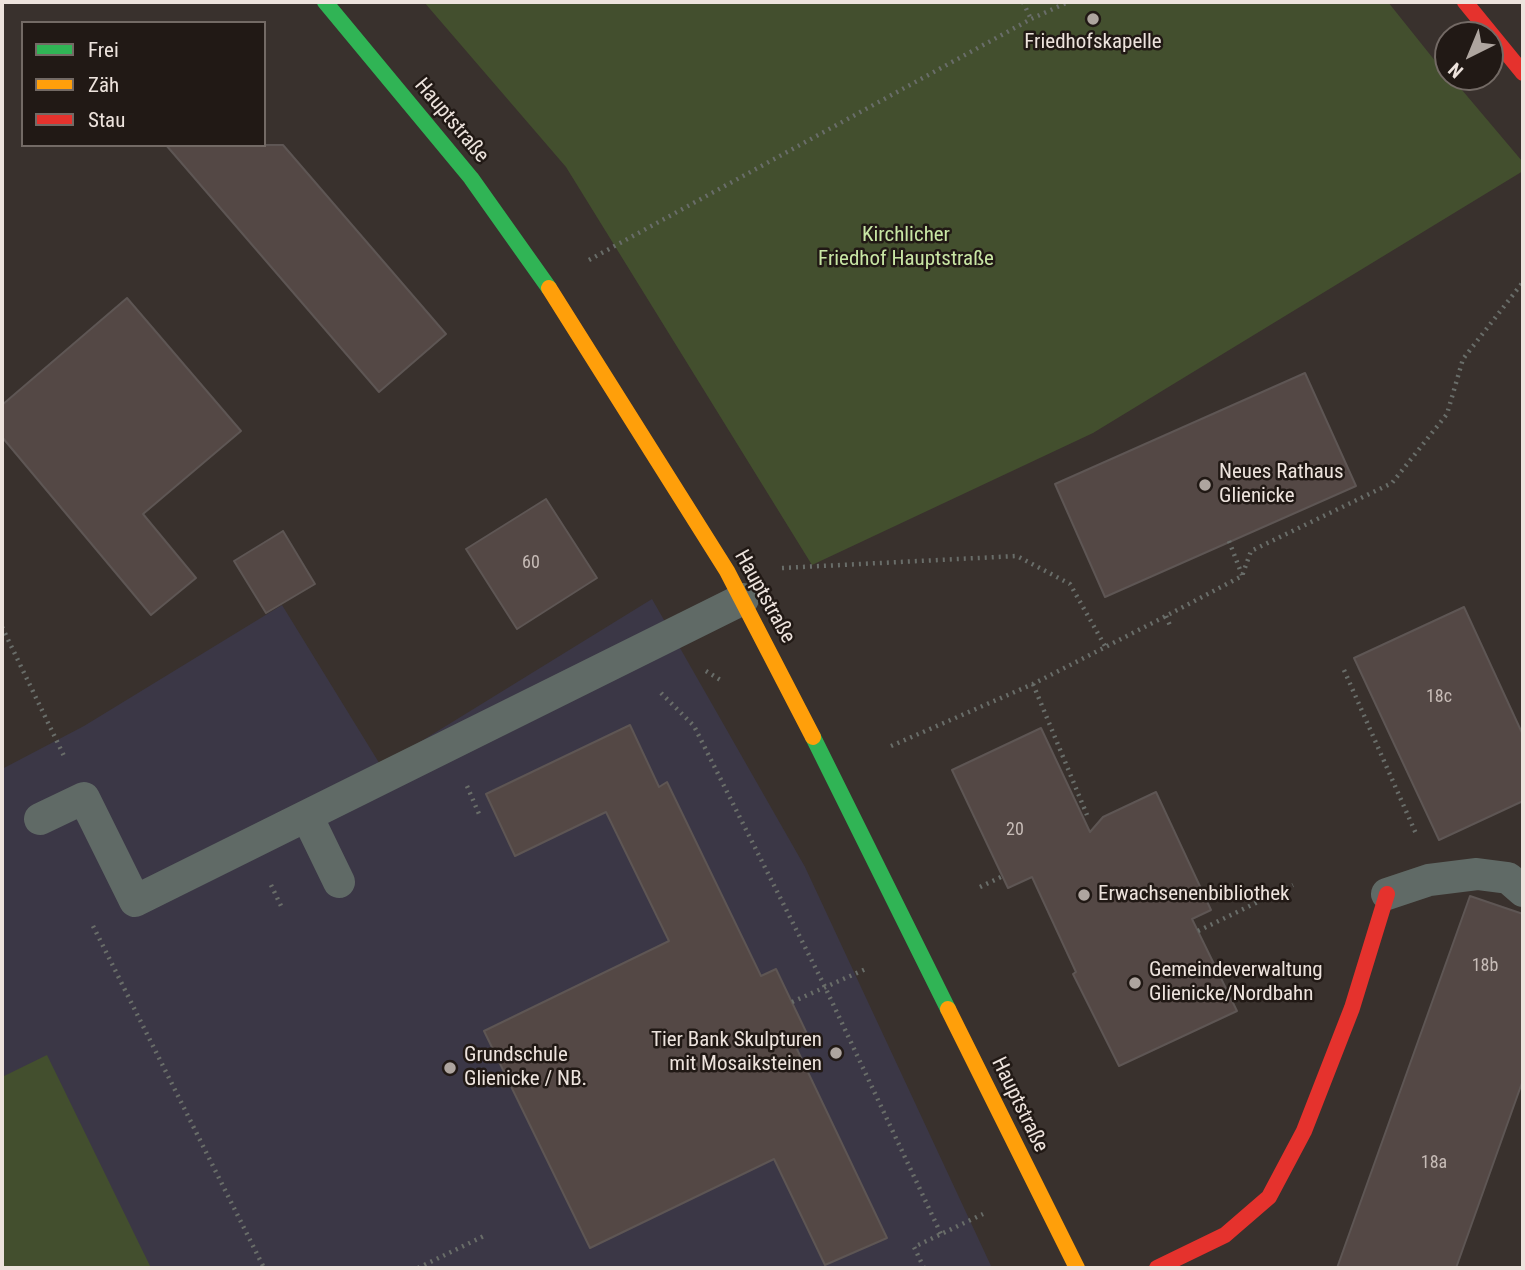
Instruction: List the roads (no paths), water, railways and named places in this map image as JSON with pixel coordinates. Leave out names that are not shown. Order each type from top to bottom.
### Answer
[{"type":"street","name":"Hauptstraße","points":[[325,2],[471,178],[547,284],[743,599],[1077,1268]]},
{"type":"street","points":[[1465,2],[1523,73]]},
{"type":"street","points":[[1157,1268],[1225,1236],[1269,1197],[1304,1131],[1338,1045],[1387,894]]},
{"type":"lane","points":[[40,819],[84,798],[135,901],[743,599]]},
{"type":"lane","points":[[307,816],[339,882]]},
{"type":"lane","points":[[1387,894],[1429,880],[1477,874],[1508,878],[1523,891]]},
{"type":"place","name":"Friedhofskapelle","points":[[1093,19]]},
{"type":"place","name":"Neues Rathaus Glienicke","points":[[1205,485]]},
{"type":"place","name":"Erwachsenenbibliothek","points":[[1084,895]]},
{"type":"place","name":"Gemeindeverwaltung Glienicke/Nordbahn","points":[[1135,983]]},
{"type":"place","name":"Tier Bank Skulpturen mit Mosaiksteinen","points":[[836,1053]]},
{"type":"place","name":"Grundschule Glienicke / NB.","points":[[450,1068]]},
{"type":"park label","name":"Kirchlicher Friedhof Hauptstraße","points":[[906,248]]}]
